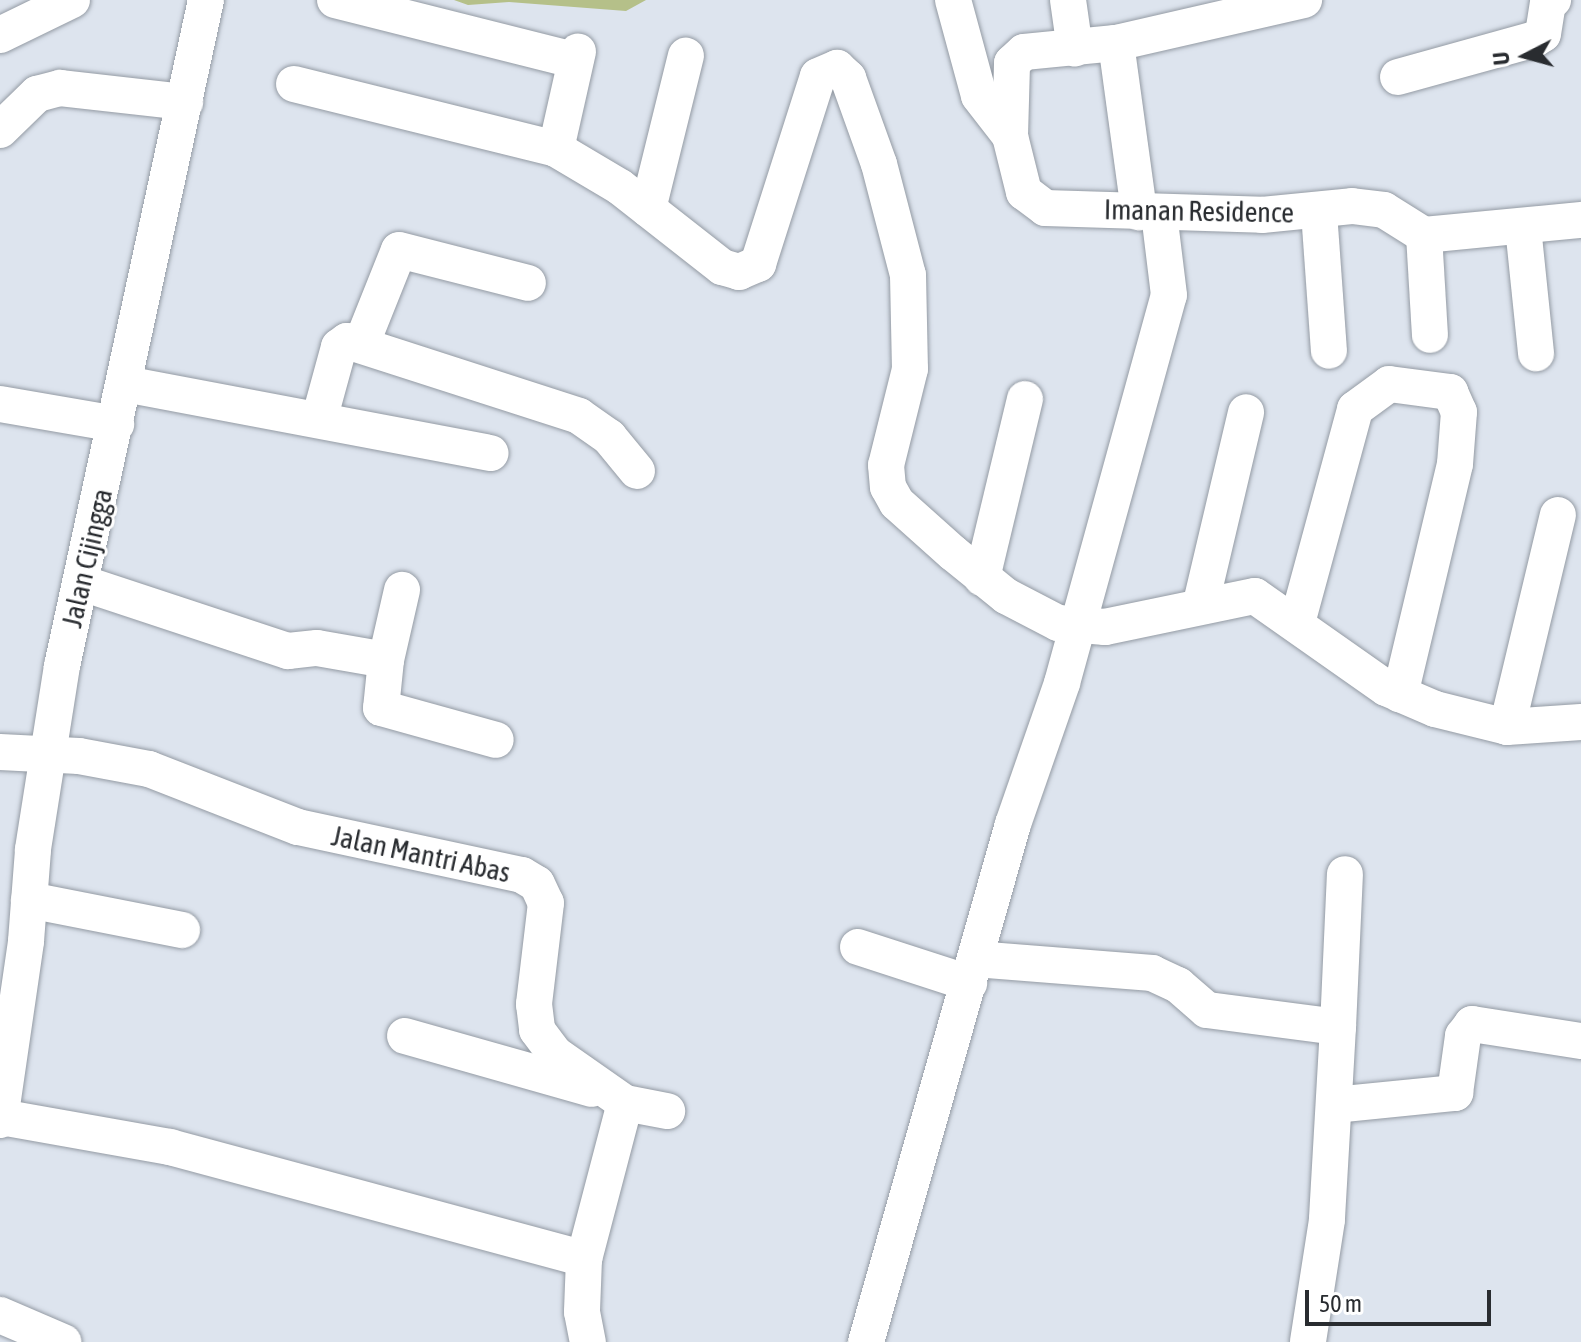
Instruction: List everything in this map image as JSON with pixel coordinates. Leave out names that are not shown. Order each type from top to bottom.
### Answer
[{"type":"street","points":[[0,35],[72,0]]},
{"type":"street","name":"Jalan Cijingga","points":[[0,1119],[46,752],[206,0]]},
{"type":"street","points":[[335,0],[576,56],[556,149]]},
{"type":"street","name":"Imanan Residence","points":[[953,0],[979,96],[1010,136],[1024,192],[1035,203],[1149,212],[1319,212],[1352,206],[1384,210],[1424,235]]},
{"type":"street","points":[[1068,0],[1075,49]]},
{"type":"street","points":[[1398,77],[1535,39],[1543,34],[1548,3],[1553,0]]},
{"type":"street","points":[[1010,136],[1011,71],[1017,57],[1116,43],[1177,15],[1285,2]]},
{"type":"street","points":[[866,1342],[972,971],[1077,627],[1169,295],[1149,212],[1116,43]]},
{"type":"street","points":[[648,209],[686,56]]},
{"type":"street","points":[[294,84],[556,149],[648,209],[722,267],[750,271],[763,250],[818,76],[837,68],[843,72],[889,194],[908,275],[910,369],[886,465],[888,487],[897,503],[982,578],[1058,623],[1077,627],[1105,627],[1201,603],[1255,596],[1400,695],[1507,727],[1581,722]]},
{"type":"street","points":[[0,134],[37,94],[60,88],[185,102]]},
{"type":"street","points":[[1319,212],[1329,351]]},
{"type":"street","points":[[1430,335],[1424,235],[1581,220]]},
{"type":"street","points":[[1523,227],[1536,353]]},
{"type":"street","points":[[361,345],[399,250],[528,283]]},
{"type":"street","points":[[319,420],[340,343],[361,345],[579,416],[609,437],[637,471]]},
{"type":"street","points":[[125,384],[491,453]]},
{"type":"street","points":[[1297,623],[1355,409],[1389,384],[1450,392],[1459,412],[1455,464],[1400,695]]},
{"type":"street","points":[[982,578],[1025,399]]},
{"type":"street","points":[[0,404],[116,424]]},
{"type":"street","points":[[1201,603],[1246,412]]},
{"type":"street","points":[[1507,727],[1558,515]]},
{"type":"street","points":[[82,583],[288,651],[317,648],[386,660]]},
{"type":"street","points":[[402,590],[378,701],[381,708],[496,740]]},
{"type":"street","points":[[0,752],[46,752]]},
{"type":"street","name":"Jalan Mantri Abas","points":[[46,752],[149,769],[298,827],[529,879],[546,903],[534,1004],[537,1030],[555,1054],[615,1098]]},
{"type":"street","points":[[1308,1342],[1327,1220],[1345,874]]},
{"type":"street","points":[[29,900],[182,930]]},
{"type":"street","points":[[858,947],[972,971],[1152,973],[1178,985],[1207,1010],[1338,1027]]},
{"type":"street","points":[[1334,1105],[1455,1093],[1463,1036],[1472,1024],[1581,1041]]},
{"type":"street","points":[[405,1036],[667,1111]]},
{"type":"street","points":[[588,1342],[582,1312],[584,1259],[615,1098]]},
{"type":"street","points":[[0,1119],[170,1147],[584,1259]]},
{"type":"street","points":[[0,1315],[63,1342]]},
{"type":"green space","points":[[454,0],[646,0],[626,11],[509,2],[468,5]]}]
